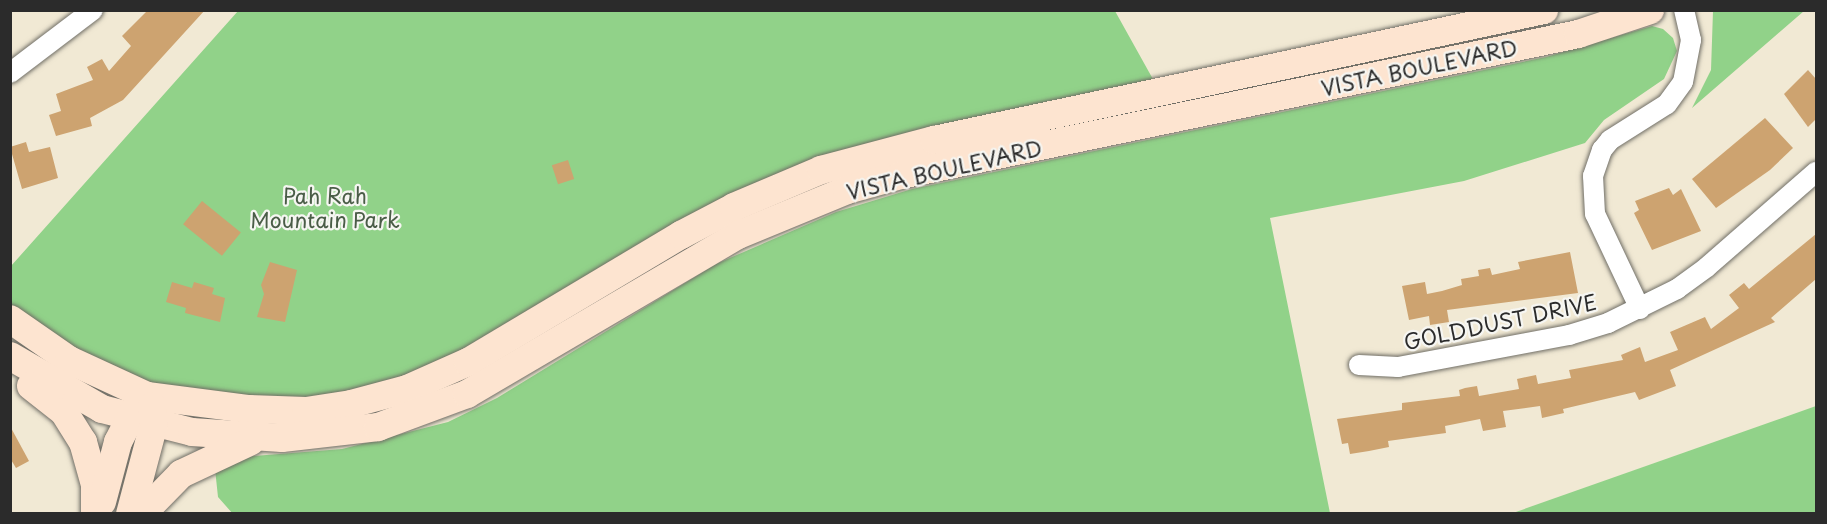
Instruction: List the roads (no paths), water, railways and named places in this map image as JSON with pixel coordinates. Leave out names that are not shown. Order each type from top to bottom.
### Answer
[{"type":"main road","name":"VISTA BOULEVARD","points":[[10,319],[69,360],[147,396],[249,409],[306,411],[407,389],[468,362],[702,224],[821,170],[934,140],[1544,10]]},
{"type":"main road","name":"VISTA BOULEVARD","points":[[10,356],[73,394],[141,421],[260,438],[331,434],[378,427],[430,410],[551,347],[738,235],[847,190],[912,173],[1578,34],[1650,10]]},
{"type":"main road","points":[[10,370],[50,399],[74,425],[90,463],[97,513]]},
{"type":"main road","points":[[97,513],[141,421],[154,410],[147,396]]},
{"type":"main road","points":[[130,513],[141,421]]},
{"type":"main road","points":[[142,513],[181,474],[260,438]]},
{"type":"street","points":[[10,73],[93,10]]},
{"type":"street","points":[[1640,309],[1595,214],[1593,176],[1602,150],[1610,140],[1657,112],[1683,82],[1691,40],[1684,10]]},
{"type":"street","name":"GOLDDUST DRIVE","points":[[1359,365],[1398,367],[1569,335],[1640,309],[1707,267],[1816,172]]},
{"type":"park label","name":"Pah Rah Mountain Park","points":[[325,207]]}]
